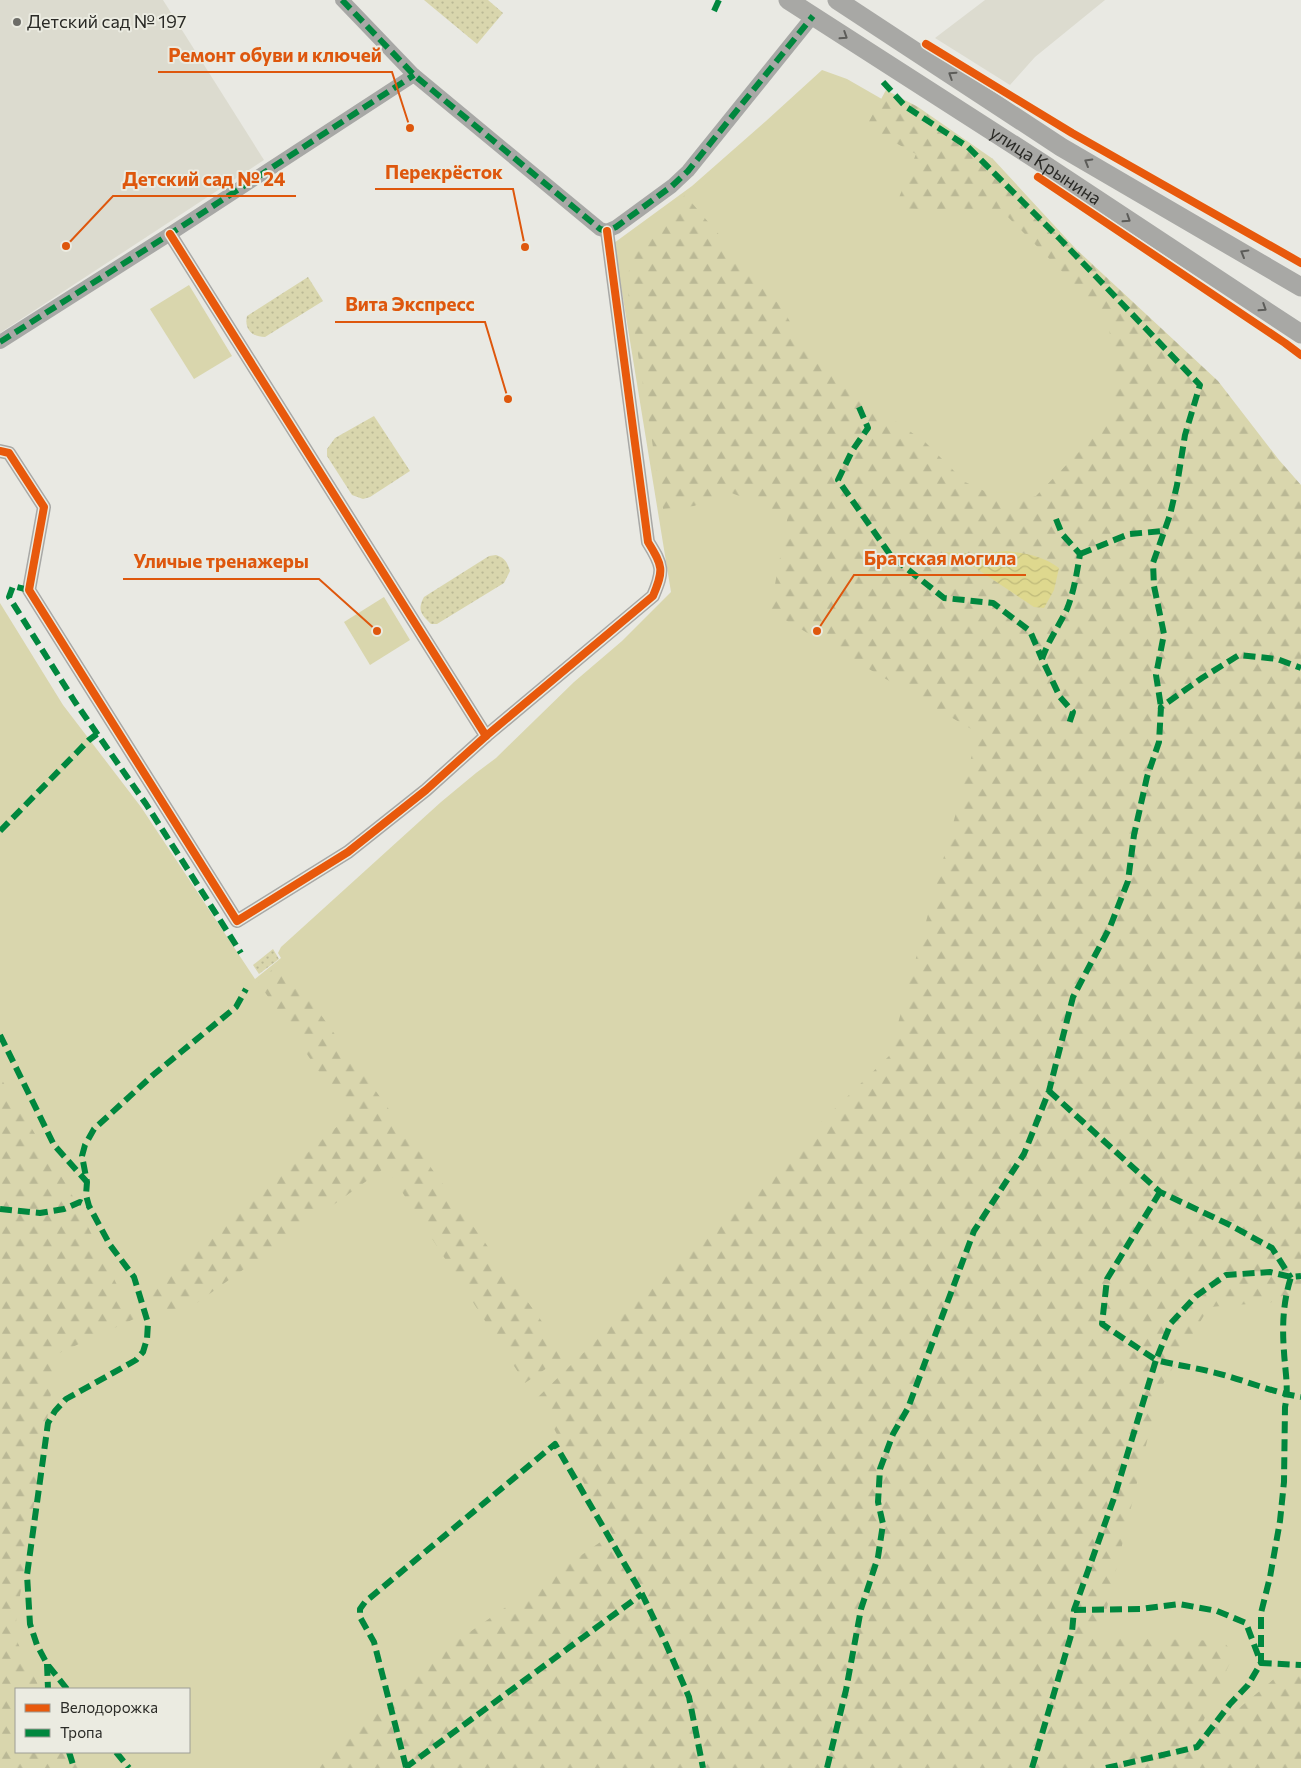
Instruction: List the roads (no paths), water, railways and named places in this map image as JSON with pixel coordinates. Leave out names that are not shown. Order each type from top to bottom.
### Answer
[{"type":"main road","name":"улица Крынина","points":[[788,0],[1045,165],[1301,334]]},
{"type":"main road","name":"улица Крынина","points":[[837,0],[1062,147],[1301,287]]},
{"type":"street","points":[[342,0],[414,75],[600,230],[607,231],[616,227],[688,172],[813,16]]},
{"type":"street","points":[[0,342],[414,75]]},
{"type":"street","points":[[0,451],[9,453],[44,507],[29,590],[237,921],[348,852],[426,790],[486,736],[653,596],[660,578],[660,561],[648,542],[607,231]]},
{"type":"street","points":[[170,234],[486,736]]},
{"type":"water","points":[[1007,551],[1041,558],[1059,568],[1054,590],[1044,608],[1034,607],[971,565],[944,552],[976,554]]},
{"type":"place","name":"Детский сад № 197","points":[[17,22]]},
{"type":"place","name":"Ремонт обуви и ключей","points":[[410,128]]},
{"type":"place","name":"Детский сад № 24","points":[[66,246]]},
{"type":"place","name":"Перекрёсток","points":[[525,247]]},
{"type":"place","name":"Вита Экспресс","points":[[508,399]]},
{"type":"place","name":"Уличые тренажеры","points":[[377,631]]},
{"type":"place","name":"Братская могила","points":[[817,631]]}]
